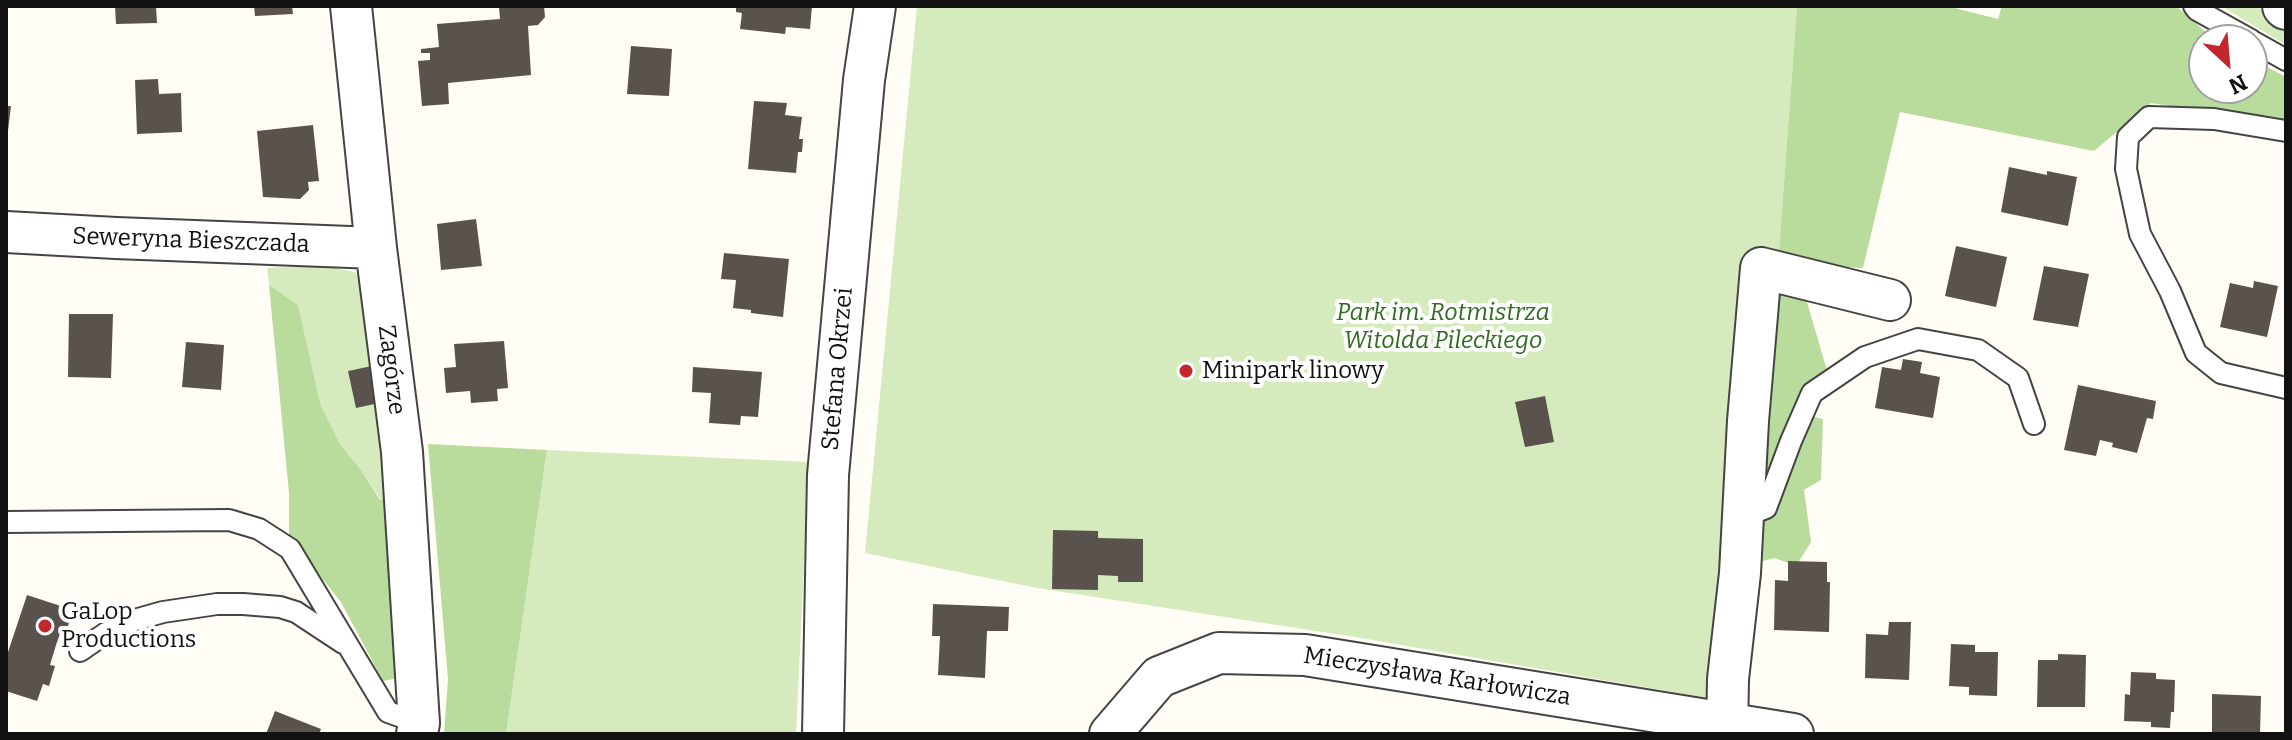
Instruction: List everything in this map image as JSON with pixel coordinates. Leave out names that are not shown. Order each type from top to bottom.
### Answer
[{"type":"street","name":"Zagórze","points":[[351,6],[376,248],[402,452],[418,729]]},
{"type":"street","name":"Stefana Okrzei","points":[[823,734],[828,475],[864,80],[875,6]]},
{"type":"street","name":"Seweryna Bieszczada","points":[[6,232],[376,248]]},
{"type":"street","points":[[1727,728],[1728,679],[1740,573],[1761,268],[1890,300]]},
{"type":"street","name":"Mieczysława Karłowicza","points":[[1110,734],[1159,677],[1219,653],[1305,655],[1727,728],[1793,734]]},
{"type":"lane","points":[[2194,6],[2223,24]]},
{"type":"lane","points":[[2268,49],[2286,60]]},
{"type":"lane","points":[[2286,131],[2214,119],[2149,117],[2128,137],[2126,169],[2140,234],[2170,291],[2196,353],[2221,373],[2286,388]]},
{"type":"lane","points":[[1743,517],[1766,508],[1812,393],[1865,357],[1918,339],[1978,350],[2018,378],[2034,424]]},
{"type":"lane","points":[[6,522],[229,520],[259,529],[290,549],[388,712],[418,729]]},
{"type":"lane","points":[[80,651],[117,627],[146,616],[191,607],[243,604],[280,607],[296,612],[349,647]]},
{"type":"green space","name":"Park im. Rotmistrza Witolda Pileckiego","points":[[917,6],[1797,6],[1778,264],[1719,700],[1361,638],[1037,588],[865,553]]},
{"type":"green space","points":[[1797,6],[1947,6],[1998,19],[2002,6],[2176,6],[2197,24],[2188,24],[2188,104],[2268,104],[2268,67],[2286,77],[2286,124],[2151,103],[2094,151],[1900,112],[1863,268],[1796,265],[1831,384],[1799,413],[1823,419],[1821,480],[1804,490],[1811,542],[1796,566],[1775,558],[1738,567],[1778,264]]},
{"type":"green space","points":[[2221,6],[2256,6],[2286,27],[2286,45],[2268,34],[2268,24],[2251,24]]},
{"type":"green space","points":[[319,265],[355,272],[366,288],[390,495],[381,500],[340,444],[321,406],[298,305],[269,285],[267,268]]},
{"type":"green space","points":[[269,285],[298,305],[321,406],[340,444],[380,500],[390,495],[403,677],[383,681],[341,602],[289,537],[289,493]]},
{"type":"green space","points":[[428,444],[547,450],[506,734],[444,734],[448,679]]},
{"type":"green space","points":[[547,450],[809,462],[796,734],[506,734]]},
{"type":"building","points":[[115,6],[156,6],[157,23],[116,24]]},
{"type":"building","points":[[254,6],[292,6],[293,14],[255,16]]},
{"type":"building","points":[[544,6],[545,17],[538,25],[528,26],[531,75],[448,83],[449,104],[422,106],[418,61],[430,60],[430,53],[421,53],[421,49],[439,47],[437,24],[500,19],[499,7]]},
{"type":"building","points":[[736,6],[812,6],[810,29],[786,27],[785,34],[740,29],[742,13],[736,12]]},
{"type":"building","points":[[631,46],[672,49],[669,96],[627,94]]},
{"type":"building","points":[[158,79],[159,94],[181,93],[182,132],[137,134],[135,80]]},
{"type":"building","points":[[754,101],[787,103],[785,115],[802,117],[799,139],[803,139],[802,152],[798,152],[796,173],[748,169]]},
{"type":"building","points":[[6,106],[11,106],[8,131],[6,131]]},
{"type":"building","points":[[313,125],[319,181],[308,182],[309,190],[300,199],[263,197],[257,131]]},
{"type":"building","points":[[2009,167],[2077,177],[2068,226],[2001,212]]},
{"type":"building","points":[[476,219],[482,266],[441,270],[437,224]]},
{"type":"building","points":[[1956,246],[2007,257],[1996,307],[1945,296]]},
{"type":"building","points":[[724,253],[789,259],[783,317],[733,308],[736,280],[721,279]]},
{"type":"building","points":[[2044,266],[2089,274],[2078,327],[2033,320]]},
{"type":"building","points":[[2254,281],[2278,286],[2267,337],[2220,327],[2230,283],[2253,288]]},
{"type":"building","points":[[69,314],[113,314],[111,378],[68,377]]},
{"type":"building","points":[[504,341],[508,388],[497,389],[498,401],[471,403],[470,391],[446,393],[444,368],[456,367],[454,344]]},
{"type":"building","points":[[186,342],[224,345],[221,390],[182,387]]},
{"type":"building","points":[[1903,359],[1922,362],[1920,373],[1940,377],[1933,418],[1875,408],[1882,367],[1901,370]]},
{"type":"building","points":[[372,366],[379,403],[356,408],[348,371]]},
{"type":"building","points":[[693,367],[762,372],[758,417],[741,416],[740,425],[709,423],[711,393],[692,392]]},
{"type":"building","points":[[2078,385],[2156,401],[2153,419],[2147,418],[2137,453],[2112,447],[2113,443],[2100,440],[2096,456],[2064,450]]},
{"type":"building","points":[[1545,396],[1554,442],[1525,447],[1515,402]]},
{"type":"building","points":[[1053,530],[1098,531],[1098,538],[1143,539],[1143,582],[1118,582],[1118,576],[1098,575],[1098,590],[1052,589]]},
{"type":"building","points":[[1788,561],[1827,562],[1827,582],[1830,582],[1829,632],[1774,630],[1775,580],[1788,581]]},
{"type":"building","points":[[27,595],[73,610],[67,629],[62,628],[56,645],[50,665],[55,666],[49,686],[43,684],[37,701],[6,691],[6,658]]},
{"type":"building","points":[[933,604],[1009,607],[1008,631],[987,631],[985,678],[938,675],[940,636],[932,636]]},
{"type":"building","points":[[1889,622],[1911,622],[1909,680],[1865,678],[1866,634],[1888,635]]},
{"type":"building","points":[[1951,644],[1975,645],[1975,652],[1998,652],[1997,696],[1969,695],[1969,687],[1949,686]]},
{"type":"building","points":[[2058,654],[2086,655],[2085,707],[2037,707],[2038,660],[2058,660]]},
{"type":"building","points":[[2131,672],[2156,673],[2156,679],[2175,680],[2170,728],[2151,727],[2151,722],[2124,721],[2125,694],[2130,695]]},
{"type":"building","points":[[2212,694],[2261,696],[2260,734],[2212,734]]},
{"type":"building","points":[[275,711],[321,729],[319,734],[266,734]]},
{"type":"place","name":"Minipark linowy","points":[[1186,371]]},
{"type":"place","name":"GaLop Productions","points":[[45,626]]}]
